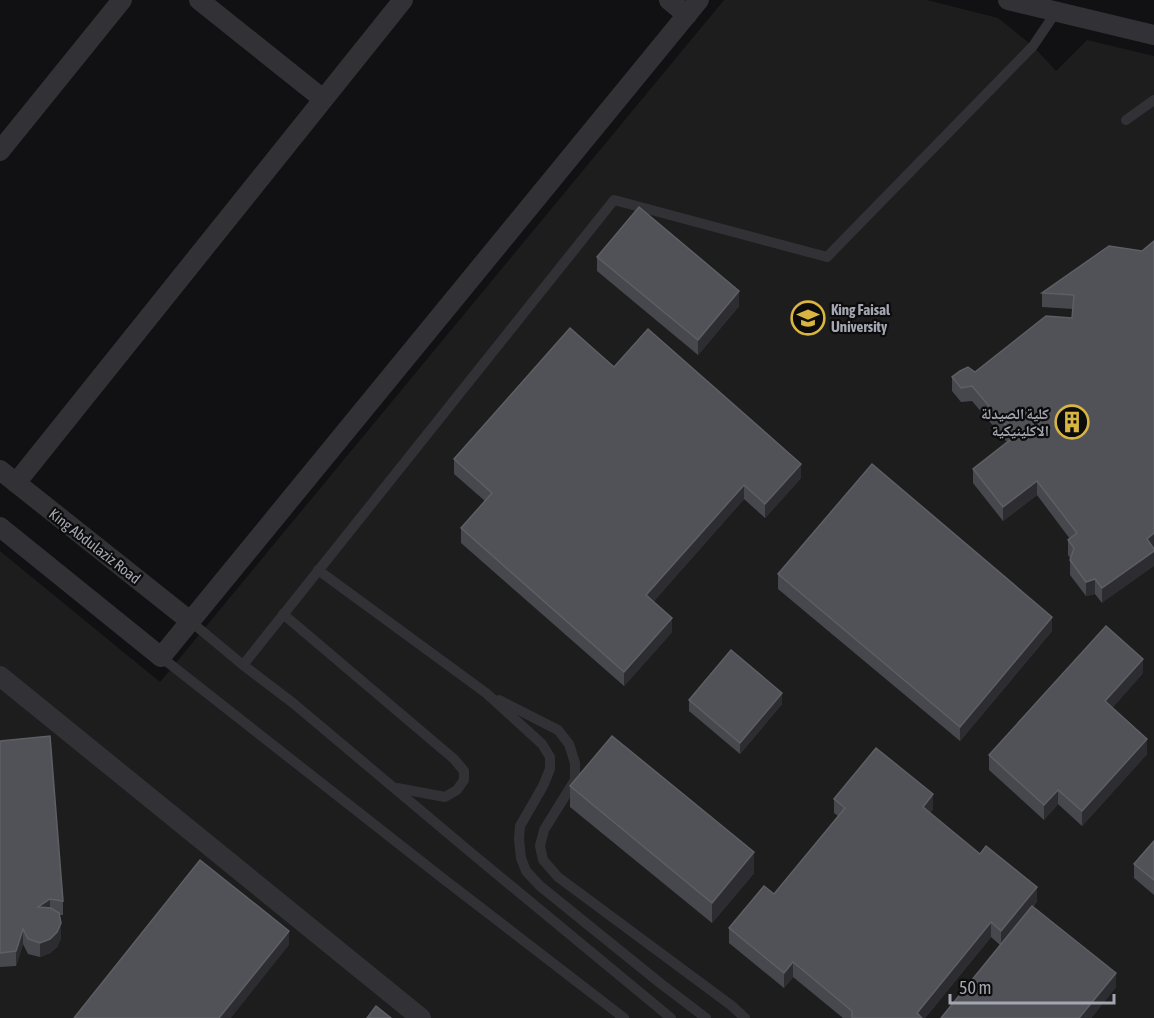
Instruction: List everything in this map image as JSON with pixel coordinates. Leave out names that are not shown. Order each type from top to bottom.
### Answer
[{"type":"street","points":[[0,151],[122,0]]},
{"type":"street","points":[[199,0],[323,99]]},
{"type":"street","points":[[16,483],[403,0]]},
{"type":"street","points":[[0,527],[161,657],[693,7],[669,0]]},
{"type":"street","points":[[1008,0],[1154,35]]},
{"type":"street","name":"King Abdulaziz Road","points":[[0,470],[190,621]]},
{"type":"street","points":[[0,676],[421,1018]]},
{"type":"lane","points":[[243,665],[614,200],[827,257],[1034,46],[1056,12]]},
{"type":"lane","points":[[1126,120],[1154,100]]},
{"type":"lane","points":[[318,570],[486,693],[542,744],[550,757],[550,769],[520,826],[521,858],[526,871],[540,886],[706,1018]]},
{"type":"lane","points":[[283,614],[454,759],[464,771],[464,780],[457,790],[445,797],[394,787]]},
{"type":"lane","points":[[190,621],[293,703],[671,1018]]},
{"type":"lane","points":[[161,657],[624,1018]]},
{"type":"lane","points":[[486,693],[558,730],[569,744],[575,762],[575,780],[544,830],[540,846],[543,860],[558,877],[745,1018]]},
{"type":"shaded area","name":"King Faisal University","points":[[724,0],[927,0],[998,18],[1033,46],[1056,71],[1087,40],[1154,56],[1154,1018],[0,1018],[0,551],[160,682]]},
{"type":"building","points":[[639,207],[739,291],[698,340],[597,257]]},
{"type":"building","name":"كلية الصيدلة الاكلينيكية","points":[[1154,241],[1154,533],[1147,539],[1154,551],[1102,588],[1095,579],[1086,582],[1070,560],[1074,548],[1068,540],[1077,533],[1037,481],[1003,507],[973,469],[1019,433],[1006,426],[972,386],[961,388],[952,377],[968,367],[975,372],[1046,316],[1072,318],[1074,295],[1042,293],[1109,246],[1142,251]]},
{"type":"building","points":[[570,328],[614,367],[648,329],[801,464],[765,504],[744,485],[646,595],[672,618],[624,672],[461,528],[492,493],[454,459]]},
{"type":"building","points":[[872,464],[1052,617],[960,727],[778,574]]},
{"type":"building","points":[[1106,626],[1143,659],[1105,701],[1147,739],[1082,811],[1058,790],[1044,805],[989,755]]},
{"type":"building","points":[[731,650],[782,693],[740,743],[689,700]]},
{"type":"building","points":[[50,736],[63,901],[50,899],[38,907],[51,908],[59,913],[61,923],[57,932],[50,939],[40,943],[28,939],[23,929],[16,951],[0,953],[0,741]]},
{"type":"building","points":[[612,736],[754,852],[712,903],[570,786]]},
{"type":"building","points":[[876,748],[933,794],[923,807],[980,854],[986,846],[1037,887],[1001,931],[991,922],[917,1013],[922,1018],[852,1018],[852,1011],[793,962],[784,973],[729,928],[764,886],[774,894],[845,808],[834,799]]},
{"type":"building","points":[[1154,841],[1154,880],[1134,864]]},
{"type":"building","points":[[200,860],[289,931],[219,1018],[74,1018]]},
{"type":"building","points":[[1032,906],[1116,973],[1079,1018],[941,1018]]},
{"type":"building","points":[[376,1006],[391,1018],[367,1018]]},
{"type":"place","name":"King Faisal University","points":[[808,318]]},
{"type":"place","name":"كلية الصيدلة الاكلينيكية","points":[[1072,422]]}]
